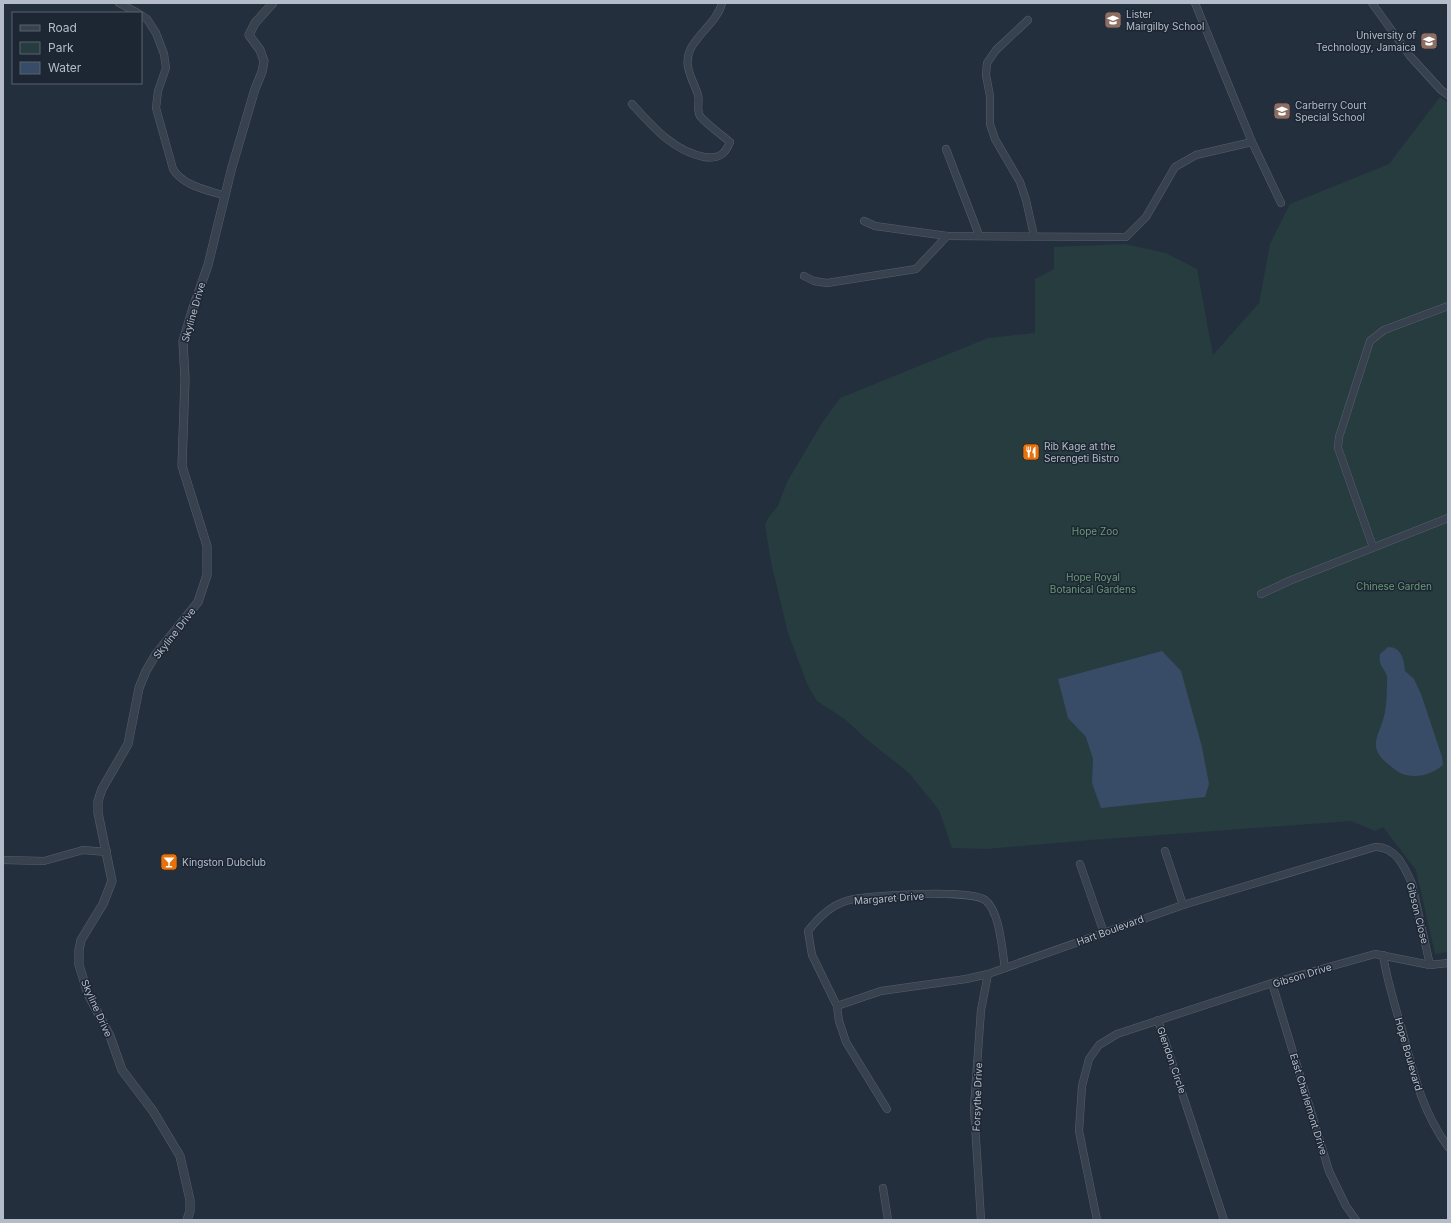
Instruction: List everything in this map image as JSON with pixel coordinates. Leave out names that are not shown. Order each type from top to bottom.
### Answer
[{"type":"street","points":[[119,3],[136,12]]},
{"type":"street","name":"Skyline Drive","points":[[186,1220],[190,1211],[190,1200],[180,1156],[153,1111],[122,1070],[110,1036],[88,994],[79,965],[81,940],[102,904],[112,882],[98,813],[98,801],[102,789],[128,744],[139,688],[146,671],[156,654],[198,602],[207,576],[207,546],[182,466],[185,379],[183,341],[208,265],[225,196],[264,61],[260,50],[249,35],[255,23],[273,3]]},
{"type":"street","points":[[632,104],[647,121],[681,149],[698,156],[711,158],[724,154],[730,142],[701,117],[698,110],[698,96],[688,69],[688,58],[692,48],[707,26],[720,11],[722,3]]},
{"type":"street","points":[[1195,3],[1252,142],[1281,203]]},
{"type":"street","points":[[1372,3],[1410,56],[1441,90],[1448,95]]},
{"type":"street","points":[[142,16],[147,19],[156,33],[164,54],[166,68],[158,91],[156,108],[173,170],[177,176],[185,182],[225,196]]},
{"type":"street","points":[[1028,20],[996,50],[987,63],[986,75],[990,96],[990,124],[995,139],[1020,182],[1026,200],[1034,236]]},
{"type":"street","points":[[864,220],[875,226],[946,236],[979,235],[1062,238],[1126,237],[1146,218],[1175,167],[1196,155],[1252,142]]},
{"type":"street","points":[[946,149],[979,235]]},
{"type":"street","points":[[804,276],[814,281],[827,283],[916,269],[946,236]]},
{"type":"street","points":[[1372,547],[1338,448],[1344,422],[1370,341],[1384,330],[1448,306]]},
{"type":"street","points":[[1261,594],[1372,547],[1448,518]]},
{"type":"street","name":"Hart Boulevard","points":[[837,1006],[881,991],[959,980],[988,974],[1183,905],[1333,859],[1376,847],[1382,847]]},
{"type":"street","name":"Gibson Close","points":[[1382,847],[1392,852],[1406,872],[1412,884],[1430,965]]},
{"type":"street","points":[[3,860],[44,861],[83,850],[107,852]]},
{"type":"street","points":[[1165,851],[1183,905]]},
{"type":"street","points":[[1080,864],[1104,933]]},
{"type":"street","name":"Margaret Drive","points":[[888,1109],[846,1042],[839,1021],[837,1006],[812,955],[808,930],[820,916],[846,901],[900,895],[937,894],[975,896],[984,899],[991,906],[996,915],[1005,968]]},
{"type":"street","name":"Gibson Drive","points":[[1158,1020],[1272,983],[1375,954],[1430,965],[1448,964]]},
{"type":"street","name":"Hope Boulevard","points":[[1383,955],[1386,974],[1416,1083],[1426,1110],[1448,1147]]},
{"type":"street","name":"Forsythe Drive","points":[[981,1220],[974,1108],[981,1010],[988,974]]},
{"type":"street","name":"East Charlemont Drive","points":[[1272,983],[1329,1171],[1346,1206],[1356,1220]]},
{"type":"street","name":"Glendon Circle","points":[[1097,1220],[1079,1132],[1082,1086],[1089,1059],[1099,1044],[1117,1034],[1158,1020],[1224,1220]]},
{"type":"street","points":[[883,1188],[888,1220]]},
{"type":"green space","name":"Hope Royal Botanical Gardens","points":[[1440,97],[1448,103],[1448,952],[1435,954],[1416,870],[1383,827],[1375,831],[1351,821],[987,849],[952,848],[939,810],[909,773],[865,738],[846,720],[817,701],[808,686],[788,633],[771,562],[765,525],[768,518],[778,506],[787,482],[822,423],[840,398],[988,338],[1035,333],[1035,279],[1054,269],[1054,247],[1125,244],[1166,253],[1197,269],[1213,355],[1259,303],[1270,244],[1290,204],[1389,164]]},
{"type":"water","points":[[1388,647],[1396,649],[1399,652],[1403,659],[1405,671],[1414,679],[1421,694],[1442,757],[1443,765],[1435,771],[1421,776],[1406,775],[1397,771],[1381,757],[1377,751],[1376,740],[1385,712],[1387,690],[1387,676],[1380,663],[1380,654]]},
{"type":"water","points":[[1162,651],[1181,671],[1202,747],[1209,784],[1205,797],[1101,808],[1092,783],[1093,759],[1086,737],[1068,718],[1058,679]]},
{"type":"place","name":"Lister Mairgilby School","points":[[1113,20]]},
{"type":"place","name":"University of Technology, Jamaica","points":[[1429,41]]},
{"type":"place","name":"Carberry Court Special School","points":[[1282,111]]},
{"type":"place","name":"Rib Kage at the Serengeti Bistro","points":[[1031,452]]},
{"type":"place","name":"Kingston Dubclub","points":[[169,862]]},
{"type":"park label","name":"Hope Zoo","points":[[1095,531]]},
{"type":"park label","name":"Chinese Garden","points":[[1394,586]]}]
